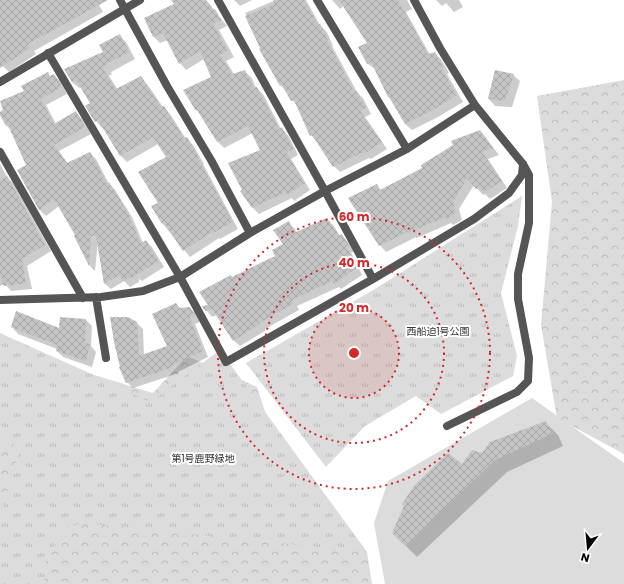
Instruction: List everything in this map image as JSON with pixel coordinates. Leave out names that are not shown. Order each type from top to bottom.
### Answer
[{"type":"street","points":[[120,0],[167,86],[211,160],[250,233]]},
{"type":"street","points":[[0,82],[140,0]]},
{"type":"street","points":[[218,0],[373,279]]},
{"type":"street","points":[[317,0],[406,150]]},
{"type":"street","points":[[414,0],[440,48],[475,105],[523,164],[529,175],[529,222],[518,274],[518,299],[529,358],[528,381],[517,392],[447,426]]},
{"type":"street","points":[[48,53],[180,276],[226,362],[373,279],[474,219],[509,193],[522,176],[523,164]]},
{"type":"street","points":[[0,300],[83,298],[143,291],[180,276],[250,233],[325,191],[406,150],[475,105]]},
{"type":"street","points":[[0,152],[83,298]]},
{"type":"street","points":[[96,297],[106,358]]},
{"type":"green space","points":[[624,80],[624,454],[557,418],[541,325],[552,202],[537,96]]},
{"type":"green space","name":"西船迫1号公園","points":[[522,196],[518,226],[501,293],[517,356],[513,376],[441,414],[416,396],[365,426],[326,467],[246,363],[375,289]]},
{"type":"green space","name":"第1号鹿野緑地","points":[[0,333],[150,402],[220,350],[367,552],[83,523],[66,528],[46,561],[44,584],[0,584],[0,516],[20,448],[0,437]]},
{"type":"green space","name":"第1号鹿野緑地","points":[[0,346],[153,393],[187,356],[257,387],[282,464],[367,552],[372,584],[0,584]]},
{"type":"green space","points":[[532,398],[624,463],[624,584],[385,584],[374,523],[388,481]]},
{"type":"building","points":[[0,0],[108,0],[28,44],[30,48],[0,68]]},
{"type":"building","points":[[171,0],[206,0],[214,10],[215,9],[221,20],[213,24],[228,51],[220,55],[232,74],[245,70],[254,88],[257,87],[279,129],[282,127],[293,149],[286,152],[305,183],[287,195],[286,192],[252,208],[240,191],[242,190],[228,163],[260,150],[248,126],[217,142],[183,90],[211,77],[200,51],[179,64],[163,33],[153,37],[144,18],[174,4]]},
{"type":"building","points":[[273,0],[304,0],[318,25],[320,24],[354,92],[356,91],[366,107],[360,111],[382,142],[364,154],[363,152],[333,167],[312,135],[310,136],[294,100],[291,101],[282,85],[280,86],[259,49],[260,48],[245,16],[275,4]]},
{"type":"building","points":[[339,0],[398,0],[428,54],[435,52],[443,67],[441,68],[457,95],[431,111],[405,124],[388,97],[371,62],[367,64],[358,47],[367,43]]},
{"type":"building","points":[[120,34],[129,52],[105,65],[107,68],[103,69],[116,89],[141,76],[161,107],[164,106],[184,138],[187,137],[233,222],[213,233],[212,232],[183,251],[164,223],[162,224],[151,206],[158,203],[138,172],[166,157],[153,137],[120,156],[98,120],[95,122],[85,106],[90,103],[76,80],[72,82],[64,69],[103,52],[99,45]]},
{"type":"building","points":[[495,70],[514,74],[505,101],[488,99]]},
{"type":"building","points":[[48,72],[50,76],[54,74],[62,87],[41,99],[54,124],[76,111],[85,127],[54,145],[67,163],[90,152],[107,184],[109,182],[126,209],[141,243],[146,240],[158,261],[135,276],[134,272],[134,276],[123,281],[119,275],[104,284],[96,236],[91,236],[89,266],[74,236],[75,235],[54,199],[39,210],[17,170],[26,165],[8,125],[6,126],[0,115],[0,112],[3,110],[0,101],[24,91],[21,86]]},
{"type":"building","points":[[480,130],[493,148],[482,152],[502,181],[483,193],[480,187],[476,189],[467,178],[453,202],[456,213],[446,220],[445,217],[410,232],[409,231],[379,246],[348,198],[377,184],[380,190],[422,168],[421,165],[453,145],[451,141]]},
{"type":"building","points":[[7,176],[45,245],[22,259],[26,283],[4,286],[0,275],[0,180]]},
{"type":"building","points":[[327,218],[339,236],[342,234],[349,246],[346,246],[357,268],[334,284],[332,281],[292,300],[293,304],[259,323],[260,324],[233,341],[212,309],[205,311],[202,306],[208,305],[199,292],[231,275],[232,277],[275,256],[272,250],[283,244],[273,230],[289,221],[294,233]]},
{"type":"building","points":[[176,303],[179,308],[190,307],[195,316],[190,318],[203,351],[173,365],[173,367],[126,383],[119,367],[110,317],[128,317],[137,322],[139,356],[167,346],[152,314]]},
{"type":"building","points":[[16,311],[59,328],[60,317],[86,319],[85,343],[90,344],[86,361],[56,351],[57,345],[11,327]]},
{"type":"building","points":[[546,421],[552,434],[495,460],[405,546],[392,533],[404,506],[402,504],[414,486],[448,453],[462,464],[472,450],[482,453],[490,442]]}]
